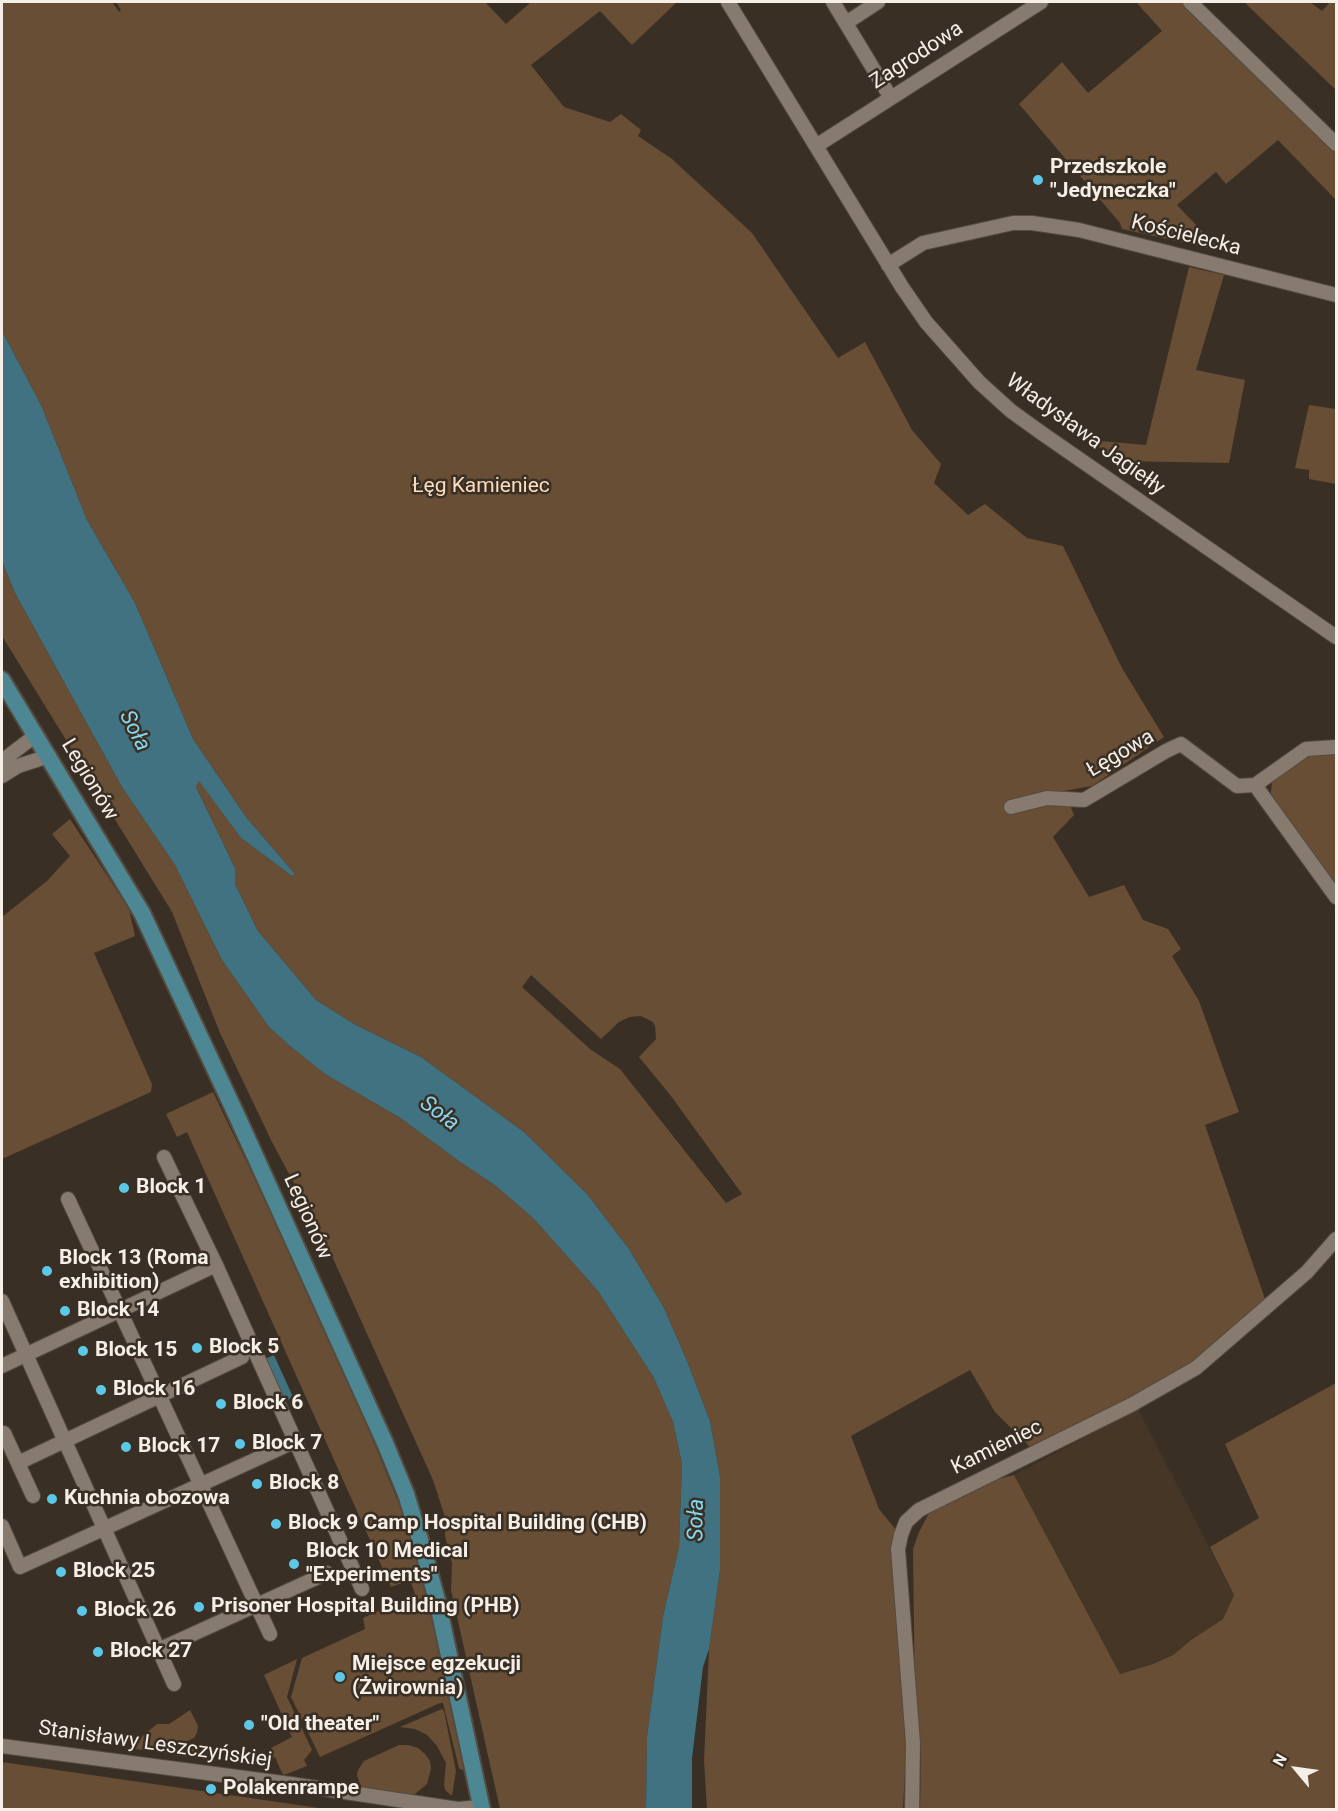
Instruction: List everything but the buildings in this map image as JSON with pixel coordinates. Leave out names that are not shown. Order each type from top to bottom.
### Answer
[{"type":"main road","name":"Legionów","points":[[2,680],[142,914],[236,1114],[385,1443],[406,1494],[438,1604],[481,1808]]},
{"type":"street","name":"Władysława Jagiełły","points":[[728,2],[888,265],[942,342],[979,382],[1011,411],[1336,637]]},
{"type":"street","points":[[833,2],[891,98]]},
{"type":"street","points":[[846,23],[878,2]]},
{"type":"street","name":"Zagrodowa","points":[[816,146],[1041,2]]},
{"type":"street","points":[[1190,2],[1336,144]]},
{"type":"street","name":"Kościelecka","points":[[888,265],[923,243],[1013,223],[1048,224],[1336,295]]},
{"type":"street","points":[[2,761],[36,735]]},
{"type":"street","name":"Łęgowa","points":[[1011,807],[1047,798],[1084,800],[1181,744],[1237,786],[1255,785]]},
{"type":"street","points":[[1336,747],[1306,749],[1255,785],[1336,897]]},
{"type":"street","points":[[2,776],[18,766],[49,756]]},
{"type":"street","points":[[164,1157],[216,1265],[362,1589]]},
{"type":"street","points":[[68,1199],[270,1634]]},
{"type":"street","name":"Kamieniec","points":[[912,1809],[913,1743],[898,1549],[906,1522],[919,1510],[1131,1405],[1196,1368],[1307,1272],[1336,1239]]},
{"type":"street","points":[[2,1366],[216,1265]]},
{"type":"street","points":[[2,1301],[174,1684]]},
{"type":"street","points":[[18,1463],[242,1357]]},
{"type":"street","points":[[4,1433],[33,1496]]},
{"type":"street","points":[[2,1526],[20,1568],[296,1441]]},
{"type":"street","points":[[158,1650],[327,1573]]},
{"type":"street","name":"Stanisławy Leszczyńskiej","points":[[2,1746],[291,1784],[458,1809],[481,1808]]},
{"type":"shaded area","points":[[1138,1409],[1234,1595],[1223,1619],[1172,1655],[1153,1664],[1120,1674],[1014,1475]]},
{"type":"green space","name":"Łęg Kamieniec","points":[[2,2],[112,2],[119,12],[121,10],[116,2],[485,2],[506,24],[531,2],[677,2],[632,45],[600,11],[531,65],[564,107],[610,122],[621,114],[641,130],[638,136],[672,159],[752,233],[838,358],[865,342],[912,430],[941,464],[934,483],[968,515],[985,504],[1027,538],[1063,546],[1122,668],[1164,737],[1092,786],[1064,791],[1074,815],[1053,837],[1089,897],[1124,885],[1143,920],[1168,929],[1181,949],[1172,956],[1199,1001],[1239,1112],[1205,1125],[1265,1299],[1183,1371],[1129,1402],[1030,1447],[995,1412],[970,1370],[851,1436],[879,1509],[897,1531],[895,1559],[906,1751],[903,1809],[707,1809],[704,1761],[709,1649],[720,1570],[720,1476],[710,1421],[664,1308],[629,1249],[587,1194],[524,1132],[421,1057],[354,1024],[316,1000],[258,931],[235,884],[235,868],[196,787],[199,780],[241,838],[292,876],[295,874],[246,817],[193,739],[135,603],[87,520],[41,405],[2,331]],"holes":[[[531,975],[601,1039],[619,1022],[630,1017],[641,1016],[653,1022],[656,1039],[639,1057],[671,1096],[742,1194],[726,1203],[620,1069],[590,1049],[522,987]]]},
{"type":"green space","points":[[1136,2],[1184,2],[1336,151],[1336,200],[1278,140],[1226,184],[1216,172],[1177,205],[1221,251],[1122,229],[1120,223],[1019,104],[1062,62],[1088,93],[1162,31]]},
{"type":"green space","points":[[1244,2],[1310,2],[1322,11],[1330,2],[1336,2],[1336,90]]},
{"type":"green space","points":[[1189,267],[1224,275],[1196,370],[1245,380],[1229,463],[1119,461],[1089,440],[1146,445]]},
{"type":"green space","points":[[1309,405],[1336,409],[1336,484],[1309,479],[1309,470],[1295,468]]},
{"type":"green space","points":[[2,561],[15,593],[122,787],[175,865],[222,960],[269,1027],[325,1074],[402,1119],[496,1186],[534,1219],[598,1291],[654,1378],[673,1422],[682,1464],[679,1547],[663,1616],[647,1736],[646,1809],[500,1809],[451,1590],[452,1563],[445,1536],[445,1517],[433,1480],[326,1243],[272,1142],[220,1033],[172,912],[2,636]]},
{"type":"green space","points":[[1336,753],[1336,887],[1270,800],[1272,782],[1309,756]]},
{"type":"green space","points":[[70,819],[129,909],[135,936],[94,953],[152,1084],[151,1092],[2,1159],[2,917],[47,881],[70,856],[52,834]]},
{"type":"green space","points":[[213,1092],[366,1423],[405,1519],[437,1630],[464,1769],[462,1770],[459,1768],[443,1703],[320,1757],[291,1697],[302,1658],[365,1629],[363,1618],[415,1594],[410,1580],[391,1587],[187,1132],[177,1137],[166,1114]]},
{"type":"green space","points":[[1336,1383],[1336,1809],[920,1809],[921,1753],[915,1710],[913,1549],[929,1513],[998,1479],[1014,1475],[1120,1674],[1153,1664],[1173,1655],[1223,1619],[1234,1595],[1210,1547],[1259,1518],[1225,1444]]},
{"type":"green space","points":[[297,1659],[287,1697],[312,1750],[304,1760],[307,1766],[284,1775],[275,1757],[266,1761],[263,1755],[273,1751],[271,1748],[292,1737],[264,1675]]},
{"type":"green space","points":[[442,1709],[456,1771],[452,1796],[445,1790],[446,1763],[437,1746],[427,1735],[415,1729],[400,1727]]},
{"type":"green space","points":[[190,1710],[198,1726],[197,1733],[194,1738],[175,1747],[177,1753],[199,1745],[204,1747],[199,1749],[202,1756],[208,1751],[212,1760],[128,1748],[157,1724],[169,1724]]},
{"type":"green space","points":[[399,1745],[418,1748],[425,1754],[430,1761],[431,1769],[427,1784],[415,1794],[406,1796],[365,1790],[357,1775],[364,1761]]},
{"type":"green space","points":[[2,1762],[319,1808],[319,1809],[2,1809]]},
{"type":"water","name":"Soła","points":[[2,331],[41,405],[87,520],[135,603],[193,739],[246,817],[295,874],[292,876],[241,838],[199,781],[196,787],[235,868],[235,884],[258,931],[316,1000],[354,1024],[421,1057],[524,1132],[587,1194],[629,1249],[664,1308],[710,1421],[720,1476],[720,1570],[709,1649],[703,1667],[692,1758],[692,1809],[646,1809],[647,1736],[663,1616],[679,1547],[682,1464],[673,1422],[654,1378],[598,1291],[534,1219],[496,1186],[402,1119],[325,1074],[290,1046],[269,1027],[222,960],[175,865],[122,787],[15,593],[2,561]]},
{"type":"water","points":[[274,1355],[293,1397],[284,1402],[265,1359]]},
{"type":"place","name":"Przedszkole \"Jedyneczka\"","points":[[1038,180]]},
{"type":"place","name":"Block 1","points":[[124,1188]]},
{"type":"place","name":"Block 13 (Roma exhibition)","points":[[47,1271]]},
{"type":"place","name":"Block 14","points":[[65,1311]]},
{"type":"place","name":"Block 5","points":[[197,1348]]},
{"type":"place","name":"Block 15","points":[[83,1351]]},
{"type":"place","name":"Block 16","points":[[101,1390]]},
{"type":"place","name":"Block 6","points":[[221,1404]]},
{"type":"place","name":"Block 7","points":[[240,1444]]},
{"type":"place","name":"Block 17","points":[[126,1447]]},
{"type":"place","name":"Block 8","points":[[257,1484]]},
{"type":"place","name":"Kuchnia obozowa","points":[[52,1499]]},
{"type":"place","name":"Block 9 Camp Hospital Building (CHB)","points":[[276,1524]]},
{"type":"place","name":"Block 10 Medical \"Experiments\"","points":[[294,1564]]},
{"type":"place","name":"Block 25","points":[[61,1572]]},
{"type":"place","name":"Prisoner Hospital Building (PHB)","points":[[199,1607]]},
{"type":"place","name":"Block 26","points":[[82,1611]]},
{"type":"place","name":"Block 27","points":[[98,1652]]},
{"type":"place","name":"Miejsce egzekucji (Żwirownia)","points":[[340,1677]]},
{"type":"place","name":"\"Old theater\"","points":[[249,1725]]},
{"type":"place","name":"Polakenrampe","points":[[211,1789]]}]
